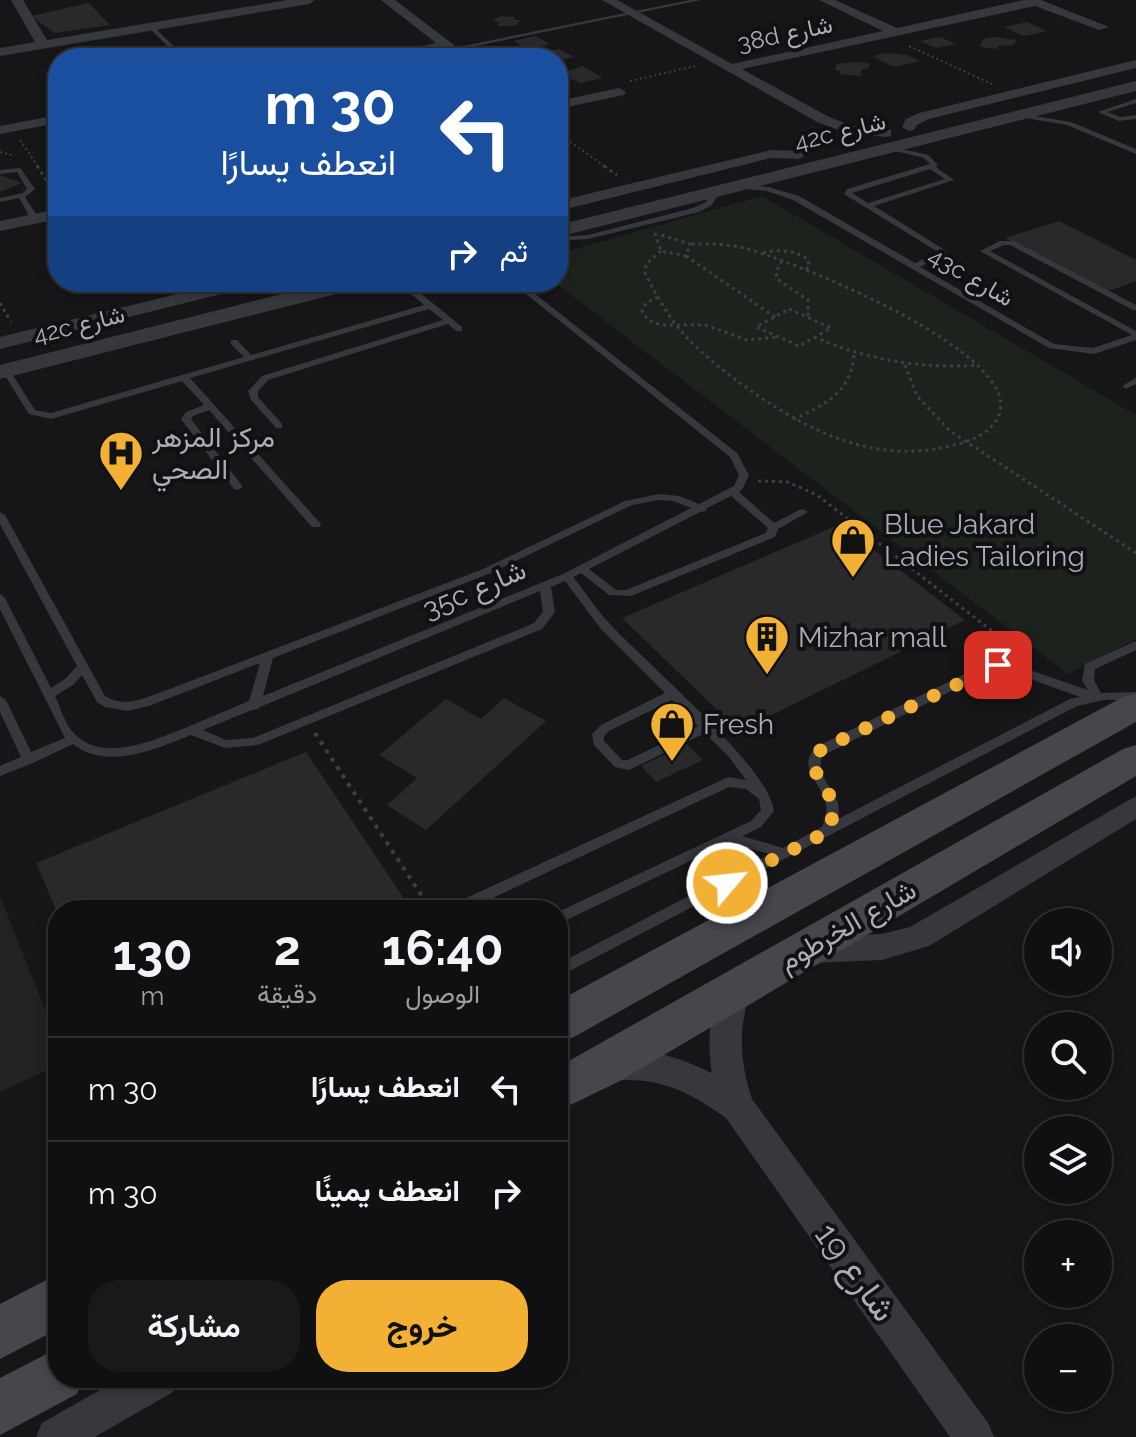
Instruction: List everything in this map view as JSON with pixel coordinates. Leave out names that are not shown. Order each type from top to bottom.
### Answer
[{"type":"main road","name":"شارع الخرطوم","points":[[568,1018],[1136,706]]},
{"type":"main road","name":"شارع الخرطوم","points":[[568,1085],[1136,759]]},
{"type":"main road","points":[[0,1333],[48,1306]]},
{"type":"main road","points":[[0,1408],[48,1381]]},
{"type":"street","points":[[17,0],[43,45]]},
{"type":"street","points":[[0,52],[151,27],[193,14],[309,0]]},
{"type":"street","points":[[387,0],[448,47]]},
{"type":"street","points":[[608,0],[824,120],[886,140]]},
{"type":"street","points":[[825,0],[890,33]]},
{"type":"street","points":[[1033,1],[1103,27]]},
{"type":"street","name":"38d شارع","points":[[724,64],[890,33],[1033,1]]},
{"type":"street","points":[[442,48],[448,47]]},
{"type":"street","points":[[909,127],[914,119],[924,116],[1136,64]]},
{"type":"street","name":"42c شارع","points":[[568,228],[786,173],[886,140],[909,127],[1136,71]]},
{"type":"street","name":"42c شارع","points":[[568,213],[799,155],[886,140],[926,147],[1010,116],[1136,86]]},
{"type":"street","points":[[568,103],[619,92]]},
{"type":"street","points":[[824,120],[835,133],[833,143]]},
{"type":"street","points":[[6,129],[48,121]]},
{"type":"street","points":[[568,203],[771,154],[799,155]]},
{"type":"street","points":[[0,226],[48,216]]},
{"type":"street","points":[[0,343],[207,292]]},
{"type":"street","name":"42c شارع","points":[[2,365],[252,292]]},
{"type":"street","name":"42c شارع","points":[[2,365],[313,292]]},
{"type":"street","points":[[796,953],[832,948],[882,947],[918,937],[1136,806]]},
{"type":"street","name":"شارع 19","points":[[733,993],[723,1048],[725,1068],[738,1107],[974,1437]]},
{"type":"street","name":"شارع 19","points":[[604,1067],[639,1066],[674,1073],[708,1087],[738,1107]]},
{"type":"street","points":[[56,1437],[142,1388]]},
{"type":"lane","points":[[448,47],[698,0]]},
{"type":"lane","points":[[151,27],[173,48]]},
{"type":"lane","points":[[1093,96],[1126,103]]},
{"type":"lane","points":[[1136,101],[1101,112],[1119,119],[1136,117]]},
{"type":"lane","points":[[1060,103],[1063,114],[1077,126]]},
{"type":"lane","points":[[1010,116],[1050,118],[1077,126],[1136,152]]},
{"type":"lane","points":[[913,267],[944,252],[848,193],[932,167],[935,163],[926,147]]},
{"type":"lane","points":[[867,206],[950,180],[932,167]]},
{"type":"lane","points":[[0,172],[19,170],[31,189],[21,196],[0,200]]},
{"type":"lane","points":[[786,173],[785,183],[796,198]]},
{"type":"lane","points":[[568,238],[588,237],[696,210],[725,188]]},
{"type":"lane","name":"43c شارع","points":[[725,188],[768,189],[796,198],[1052,346],[1094,351],[1136,336]]},
{"type":"lane","points":[[21,196],[35,219]]},
{"type":"lane","points":[[1136,308],[1013,244],[1003,243],[984,251],[1136,336]]},
{"type":"lane","points":[[413,292],[459,329]]},
{"type":"lane","points":[[528,292],[734,455],[743,468],[743,482]]},
{"type":"lane","points":[[2,365],[35,415],[51,416],[429,306]]},
{"type":"lane","points":[[279,426],[254,398],[257,384],[265,378],[449,321]]},
{"type":"lane","points":[[234,342],[250,359]]},
{"type":"lane","points":[[185,378],[316,525]]},
{"type":"lane","points":[[1126,386],[1136,381]]},
{"type":"lane","points":[[211,406],[189,414],[186,419],[238,487]]},
{"type":"lane","name":"35c شارع","points":[[73,739],[93,750],[119,752],[147,748],[567,576],[702,509],[733,492],[743,482]]},
{"type":"lane","points":[[582,569],[613,593],[627,594],[773,533],[773,527],[733,492]]},
{"type":"lane","points":[[0,515],[101,699],[111,706],[126,707],[487,571],[629,503],[659,497],[675,498],[702,509]]},
{"type":"lane","points":[[773,527],[803,512]]},
{"type":"lane","points":[[567,576],[605,626],[744,767],[768,802],[764,818],[729,838],[568,913]]},
{"type":"lane","points":[[191,730],[225,744],[244,744],[307,721],[538,626],[549,612],[545,585]]},
{"type":"lane","points":[[0,598],[73,739],[0,771]]},
{"type":"lane","points":[[1097,697],[1088,680],[1089,667],[1136,645]]},
{"type":"lane","points":[[254,706],[268,655]]},
{"type":"lane","points":[[48,695],[69,682],[83,666]]},
{"type":"lane","points":[[827,832],[834,817],[834,803],[814,768],[816,754],[822,749],[991,666],[1007,666],[1049,684],[1097,697]]},
{"type":"lane","points":[[674,694],[605,728],[598,734],[598,742],[619,764],[629,765],[707,727]]},
{"type":"lane","points":[[568,966],[1074,702],[1097,697],[1136,696]]},
{"type":"lane","points":[[0,700],[29,760]]},
{"type":"lane","points":[[475,900],[728,782],[754,786],[763,794]]},
{"type":"lane","points":[[729,838],[783,853]]},
{"type":"path","points":[[890,33],[1015,94]]},
{"type":"path","points":[[619,92],[617,88],[624,82],[724,64]]},
{"type":"path","points":[[6,129],[27,151],[48,182]]},
{"type":"path","points":[[568,140],[628,183],[640,180],[645,184]]},
{"type":"path","points":[[0,152],[13,155],[27,151]]},
{"type":"path","points":[[661,251],[655,233],[690,244],[724,245],[761,254],[805,270],[897,313],[980,365],[998,385],[1002,406],[992,426],[967,442],[941,449],[879,450],[819,434],[724,371],[677,326],[644,269],[649,259],[661,251],[686,256],[775,317]]},
{"type":"path","points":[[686,256],[690,244]]},
{"type":"path","points":[[761,254],[774,250],[798,253],[808,259],[809,267],[805,270]]},
{"type":"path","points":[[782,261],[776,272],[777,279],[808,300],[808,318]]},
{"type":"path","points":[[658,297],[646,303],[642,311],[643,315],[660,325],[705,325],[747,340],[779,337]]},
{"type":"path","points":[[789,309],[831,328],[799,346],[756,327],[775,317],[789,309]]},
{"type":"path","points":[[814,337],[854,354],[905,365],[980,365]]},
{"type":"path","points":[[793,419],[829,402],[842,391],[855,367],[854,354]]},
{"type":"path","points":[[905,365],[911,384],[926,408],[967,442],[1136,553]]},
{"type":"path","points":[[743,482],[777,481],[808,490],[1015,649]]},
{"type":"path","points":[[307,721],[424,900]]},
{"type":"shaded area","points":[[762,196],[1136,415],[1136,639],[1068,674],[567,292],[568,251]]},
{"type":"shaded area","points":[[0,896],[48,1017],[48,1070],[0,1092]]},
{"type":"building","points":[[89,3],[110,25],[55,33],[31,16]]},
{"type":"building","points":[[500,16],[520,20],[516,26],[497,26],[500,22],[492,21]]},
{"type":"building","points":[[1027,22],[1047,31],[1024,36],[1004,27]]},
{"type":"building","points":[[536,36],[550,44],[525,48],[513,41]]},
{"type":"building","points":[[940,37],[956,44],[936,48],[920,41]]},
{"type":"building","points":[[983,39],[1016,40],[1014,45],[998,46],[997,49],[980,47]]},
{"type":"building","points":[[886,53],[907,55],[920,61],[894,67],[872,56]]},
{"type":"building","points":[[870,63],[868,69],[862,69],[860,76],[840,74],[841,71],[835,70],[837,64]]},
{"type":"building","points":[[583,66],[603,78],[580,83],[568,78],[568,71]]},
{"type":"building","points":[[0,175],[22,183],[0,192]]},
{"type":"building","points":[[1059,221],[1136,260],[1136,281],[1106,292],[1005,238]]},
{"type":"building","name":"Mizhar mall","points":[[840,524],[965,620],[739,731],[622,618]]},
{"type":"building","points":[[504,698],[546,721],[426,830],[387,805],[417,778],[379,755],[446,699],[481,719]]},
{"type":"building","name":"Fresh","points":[[687,744],[703,760],[656,782],[641,766]]},
{"type":"building","points":[[306,752],[403,897],[397,900],[52,900],[36,863]]},
{"type":"place","name":"مركز المزهر الصحي","points":[[121,492]]},
{"type":"place","name":"Blue Jakard Ladies Tailoring","points":[[853,579]]},
{"type":"place","name":"Mizhar mall","points":[[767,676]]},
{"type":"place","name":"Fresh","points":[[672,763]]},
{"type":"route","points":[[727,883],[827,832],[834,817],[834,803],[814,768],[813,760],[822,749],[998,665]]}]
